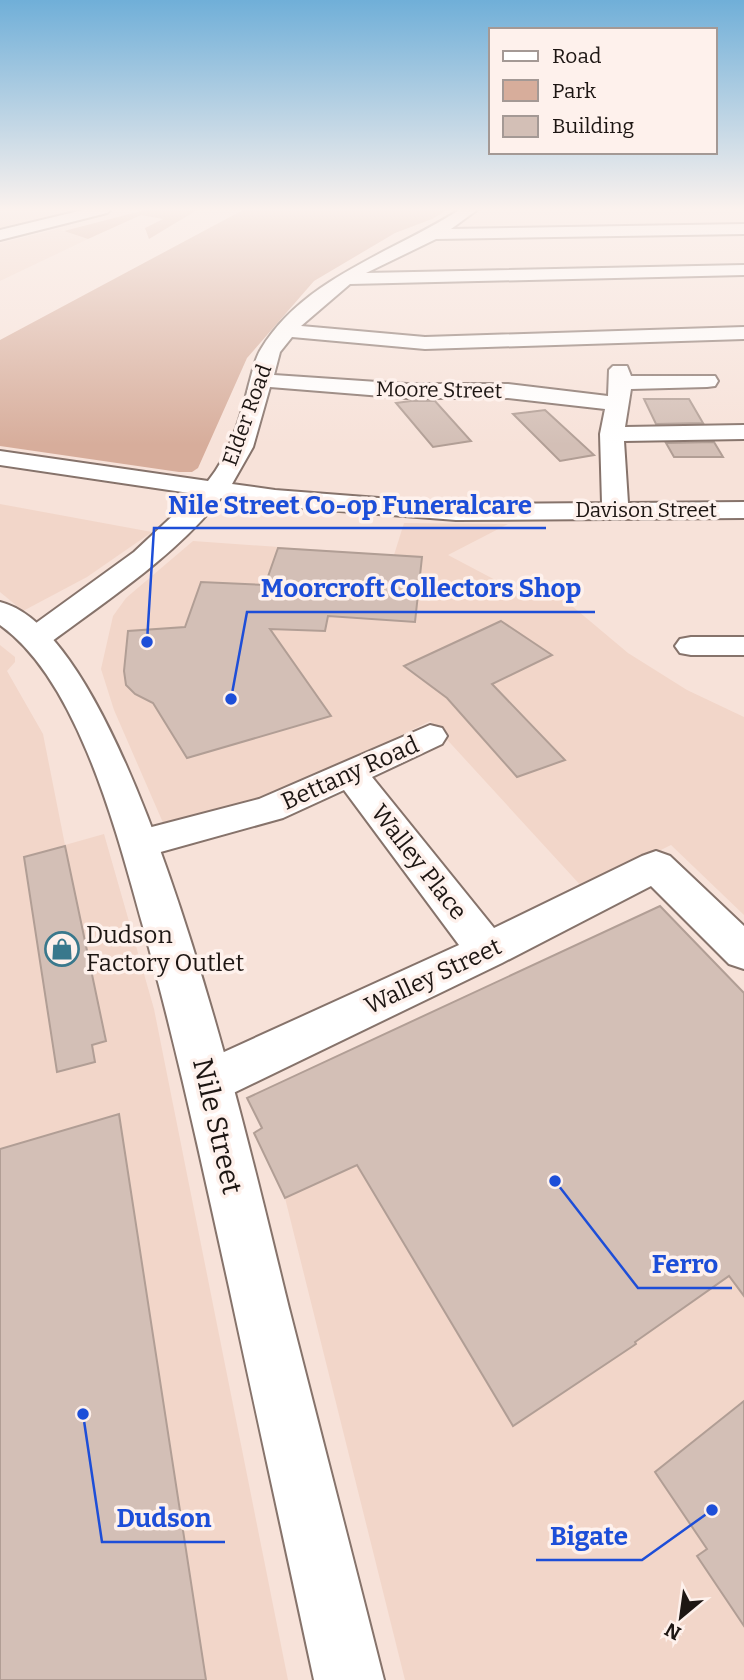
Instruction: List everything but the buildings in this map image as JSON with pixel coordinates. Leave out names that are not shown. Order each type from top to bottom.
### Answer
[{"type":"street","name":"Elder Road","points":[[18,625],[144,558],[198,509],[228,472],[240,447],[277,342],[305,311],[333,288]]},
{"type":"street","points":[[277,342],[425,343],[744,332]]},
{"type":"street","name":"Moore Street","points":[[258,391],[509,391],[707,381]]},
{"type":"street","points":[[614,505],[612,434],[619,386]]},
{"type":"street","points":[[612,434],[744,432]]},
{"type":"street","name":"Davison Street","points":[[0,458],[275,498],[456,512],[614,505],[744,510]]},
{"type":"street","name":"Nile Street","points":[[18,625],[75,692],[112,768],[139,844],[187,998],[349,1680]]},
{"type":"street","points":[[691,646],[744,646]]},
{"type":"street","name":"Bettany Road","points":[[139,844],[270,809],[430,736]]},
{"type":"street","name":"Walley Place","points":[[350,773],[487,951]]},
{"type":"street","name":"Walley Street","points":[[208,1082],[487,951],[656,866],[744,952]]},
{"type":"shaded area","points":[[0,504],[152,532],[87,577],[23,611],[0,592]]},
{"type":"shaded area","points":[[404,523],[508,524],[448,555],[520,593],[553,590],[628,653],[687,690],[744,717],[744,915],[671,845],[583,888],[430,721],[275,797],[164,825],[114,710],[101,669],[113,616],[126,598],[193,541],[394,555]]},
{"type":"shaded area","points":[[0,645],[15,657],[15,662],[7,671],[43,734],[65,845],[104,834],[154,1009],[288,1680],[0,1680]]},
{"type":"shaded area","points":[[660,906],[744,993],[744,1680],[405,1680],[285,1198],[254,1133],[262,1128],[247,1098]]},
{"type":"green space","points":[[96,288],[308,288],[247,358],[198,468],[192,472],[0,446],[0,340]]},
{"type":"place","name":"Nile Street Co-op Funeralcare","points":[[147,642]]},
{"type":"place","name":"Moorcroft Collectors Shop","points":[[231,699]]},
{"type":"place","name":"Dudson Factory Outlet","points":[[62,949]]},
{"type":"place","name":"Ferro","points":[[555,1181]]},
{"type":"place","name":"Dudson","points":[[83,1414]]},
{"type":"place","name":"Bigate","points":[[712,1510]]}]
